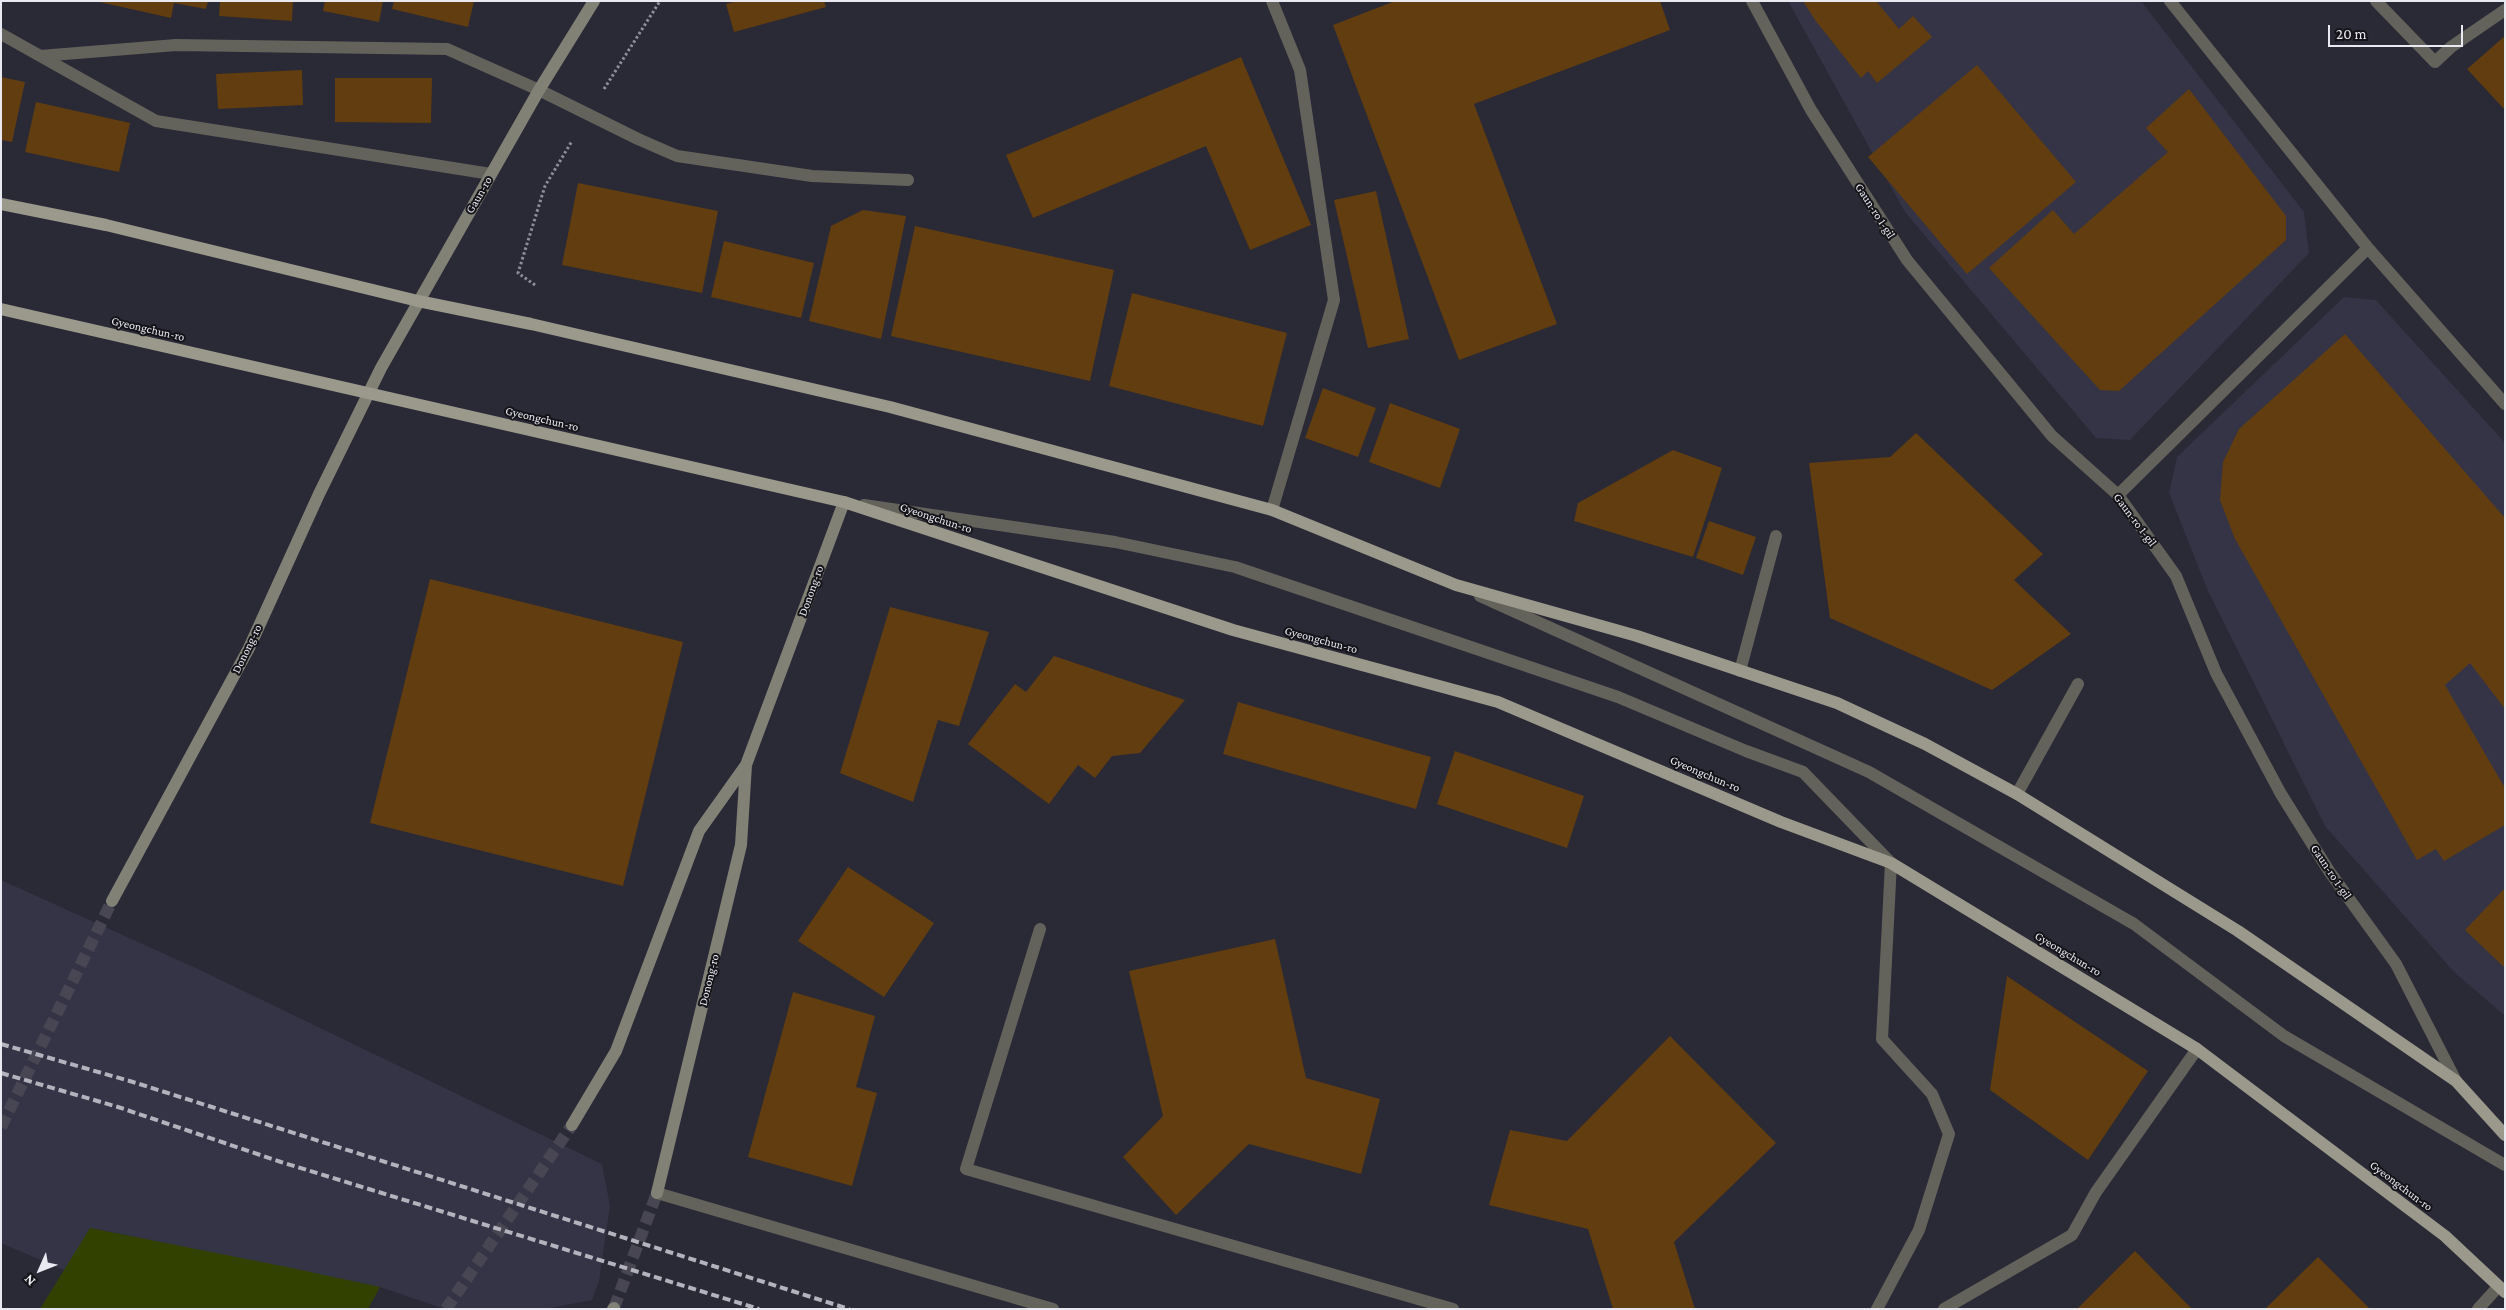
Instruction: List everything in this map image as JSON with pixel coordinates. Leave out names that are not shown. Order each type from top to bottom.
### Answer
[{"type":"main road","points":[[1,204],[106,225],[418,301],[531,324],[890,408],[1272,510],[1456,585],[1637,636],[1838,703],[1925,744],[2017,794],[2238,931],[2456,1081],[2505,1135]]},
{"type":"main road","name":"Gyeongchun-ro","points":[[1,308],[189,353],[369,391],[518,428],[844,502],[1233,630],[1498,702],[1781,822],[1891,863],[2197,1049],[2446,1236],[2502,1289]]},
{"type":"street","name":"Gaun-ro","points":[[369,391],[491,174],[594,1]]},
{"type":"street","points":[[1272,1],[1300,70],[1334,300],[1272,510]]},
{"type":"street","name":"Gaun-ro 1-gil","points":[[1752,1],[1811,110],[1907,260],[2052,436],[2118,495],[2176,576],[2216,673],[2281,794],[2329,870],[2396,964],[2456,1081]]},
{"type":"street","points":[[2170,1],[2368,248],[2505,404]]},
{"type":"street","points":[[2376,1],[2435,62],[2451,47],[2505,10]]},
{"type":"street","points":[[1,34],[156,121],[491,174]]},
{"type":"street","points":[[40,56],[176,45],[447,49],[540,90],[638,139],[677,156],[812,176],[908,180]]},
{"type":"street","points":[[2118,495],[2368,248]]},
{"type":"street","name":"Donong-ro","points":[[112,901],[249,648],[315,502],[369,391]]},
{"type":"street","points":[[844,502],[1115,542],[1235,567],[1618,697],[1746,751],[1803,772],[1891,863],[1882,1039],[1932,1094],[1948,1134],[1919,1230],[1877,1309]]},
{"type":"street","name":"Donong-ro","points":[[572,1125],[616,1051],[699,831],[746,765],[844,502]]},
{"type":"street","points":[[1740,671],[1776,536]]},
{"type":"street","points":[[1456,585],[1869,772],[2134,924],[2284,1036],[2505,1164]]},
{"type":"street","points":[[2017,794],[2078,684]]},
{"type":"street","name":"Donong-ro","points":[[746,765],[741,845],[658,1193],[1053,1309]]},
{"type":"street","points":[[1040,929],[966,1169],[1453,1309]]},
{"type":"street","points":[[1944,1309],[2072,1235],[2096,1192],[2197,1049]]},
{"type":"street","points":[[2478,1309],[2502,1289]]},
{"type":"shaded area","points":[[1788,1],[2141,1],[2304,212],[2309,253],[2130,440],[2096,438],[1905,212]]},
{"type":"shaded area","points":[[2344,297],[2376,300],[2505,443],[2505,1016],[2454,972],[2325,826],[2208,591],[2169,493],[2177,457]]},
{"type":"shaded area","points":[[1,880],[200,970],[602,1164],[610,1206],[599,1281],[592,1300],[545,1309],[445,1309],[380,1287],[91,1228],[64,1270],[1,1243]]},
{"type":"green space","points":[[90,1228],[380,1287],[368,1309],[40,1309]]},
{"type":"building","points":[[95,1],[208,1],[206,9],[174,3],[171,18]]},
{"type":"building","points":[[220,1],[293,1],[292,21],[219,16]]},
{"type":"building","points":[[325,1],[383,1],[379,22],[323,11]]},
{"type":"building","points":[[394,1],[474,1],[468,27],[392,9]]},
{"type":"building","points":[[737,1],[824,1],[826,7],[734,32],[726,4]]},
{"type":"building","points":[[1395,1],[1660,1],[1670,30],[1474,104],[1557,324],[1459,360],[1333,25]]},
{"type":"building","points":[[1803,1],[1876,1],[1899,29],[1913,16],[1932,37],[1877,83],[1868,71],[1861,78],[1815,20]]},
{"type":"building","points":[[2505,36],[2505,110],[2467,69]]},
{"type":"building","points":[[1241,57],[1311,225],[1250,250],[1206,146],[1033,218],[1006,155]]},
{"type":"building","points":[[1977,65],[2076,182],[1967,274],[1868,157]]},
{"type":"building","points":[[302,70],[303,105],[218,109],[216,74]]},
{"type":"building","points":[[1,77],[25,82],[12,142],[1,140]]},
{"type":"building","points":[[335,78],[432,78],[431,123],[335,122]]},
{"type":"building","points":[[2189,89],[2286,216],[2286,240],[2119,391],[2100,390],[1989,268],[2053,210],[2074,234],[2168,152],[2146,128]]},
{"type":"building","points":[[36,102],[130,123],[119,172],[25,152]]},
{"type":"building","points":[[578,183],[718,211],[702,293],[562,265]]},
{"type":"building","points":[[1376,191],[1409,339],[1368,348],[1334,200]]},
{"type":"building","points":[[863,210],[906,216],[881,339],[809,321],[831,226]]},
{"type":"building","points":[[915,226],[1114,270],[1090,381],[891,336]]},
{"type":"building","points":[[724,241],[814,263],[801,318],[711,297]]},
{"type":"building","points":[[1132,293],[1287,333],[1263,426],[1109,386]]},
{"type":"building","points":[[2345,334],[2505,518],[2505,709],[2470,663],[2445,685],[2505,788],[2505,825],[2444,861],[2436,849],[2417,860],[2235,539],[2220,500],[2223,462],[2239,429]]},
{"type":"building","points":[[1323,388],[1376,408],[1358,457],[1305,438]]},
{"type":"building","points":[[1390,403],[1460,429],[1440,488],[1369,462]]},
{"type":"building","points":[[1916,433],[2043,554],[2014,580],[2071,634],[1992,690],[1830,618],[1809,463],[1890,457]]},
{"type":"building","points":[[1673,450],[1722,468],[1693,557],[1574,521],[1578,503]]},
{"type":"building","points":[[1709,521],[1756,537],[1743,575],[1696,558]]},
{"type":"building","points":[[430,579],[683,642],[623,886],[370,823]]},
{"type":"building","points":[[890,607],[989,632],[959,726],[938,720],[913,802],[840,773]]},
{"type":"building","points":[[1054,656],[1185,700],[1140,753],[1112,756],[1095,778],[1078,765],[1049,804],[968,744],[1015,684],[1026,692]]},
{"type":"building","points":[[1238,702],[1431,757],[1416,809],[1223,754]]},
{"type":"building","points":[[1455,751],[1584,796],[1567,848],[1437,804]]},
{"type":"building","points":[[848,867],[934,923],[884,997],[798,941]]},
{"type":"building","points":[[2505,888],[2505,968],[2465,930]]},
{"type":"building","points":[[1275,939],[1306,1078],[1380,1099],[1361,1174],[1249,1144],[1176,1215],[1123,1157],[1163,1116],[1129,971]]},
{"type":"building","points":[[2007,976],[2148,1071],[2088,1160],[1990,1090]]},
{"type":"building","points":[[793,992],[875,1016],[856,1087],[877,1093],[852,1186],[748,1157]]},
{"type":"building","points":[[1670,1036],[1776,1143],[1674,1242],[1695,1309],[1613,1309],[1588,1229],[1489,1205],[1510,1130],[1567,1141]]},
{"type":"building","points":[[2135,1251],[2192,1309],[2077,1309]]},
{"type":"building","points":[[2318,1257],[2370,1309],[2265,1309]]},
{"type":"tunnel","points":[[1,1127],[112,901]]},
{"type":"tunnel","points":[[446,1309],[572,1125]]},
{"type":"tunnel","points":[[614,1308],[657,1193]]},
{"type":"railway","points":[[1,1044],[133,1082],[849,1309]]},
{"type":"railway","points":[[1,1073],[118,1107],[281,1162],[759,1309]]}]
